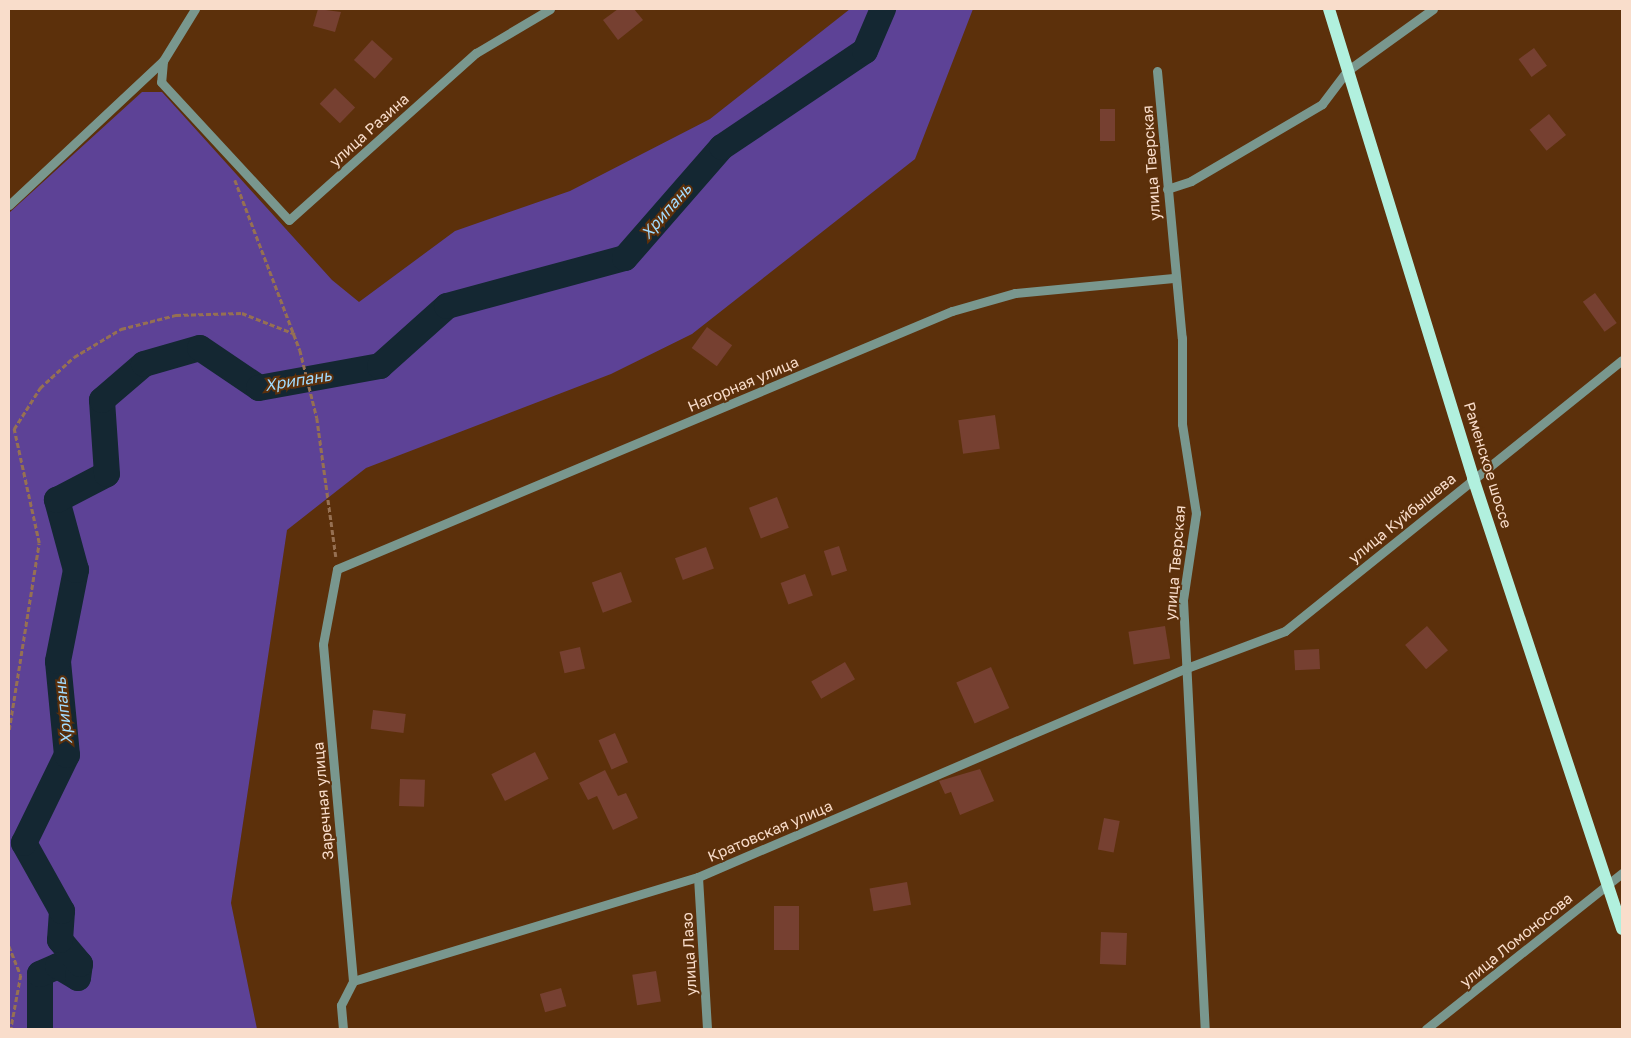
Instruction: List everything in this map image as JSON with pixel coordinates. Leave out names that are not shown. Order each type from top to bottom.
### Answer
[{"type":"main road","name":"Раменское шоссе","points":[[1329,9],[1474,478],[1606,886],[1622,929]]},
{"type":"street","points":[[9,205],[163,61],[195,9]]},
{"type":"street","name":"улица Разина","points":[[163,61],[161,82],[289,220],[476,53],[550,9]]},
{"type":"street","points":[[1167,189],[1191,181],[1322,104],[1347,71],[1433,9]]},
{"type":"street","name":"улица Тверская","points":[[1157,71],[1173,278],[1182,338],[1182,424],[1196,513],[1183,600],[1184,669],[1205,1029]]},
{"type":"street","name":"Нагорная улица","points":[[337,569],[952,311],[1015,293],[1173,278]]},
{"type":"street","name":"улица Куйбышева","points":[[1184,669],[1285,631],[1622,360]]},
{"type":"street","name":"Заречная улица","points":[[337,569],[323,644],[353,981]]},
{"type":"street","name":"Кратовская улица","points":[[353,981],[698,877],[1184,669]]},
{"type":"street","name":"улица Ломоносова","points":[[1426,1029],[1622,873]]},
{"type":"street","name":"улица Лазо","points":[[698,877],[707,1029]]},
{"type":"street","points":[[343,1029],[341,1005],[353,981]]},
{"type":"path","points":[[234,176],[295,334],[317,418],[337,569]]},
{"type":"path","points":[[9,730],[39,543],[14,429],[40,388],[74,357],[121,329],[176,315],[242,313],[295,334]]},
{"type":"path","points":[[9,946],[21,975],[11,1029]]},
{"type":"shaded area","points":[[850,9],[973,9],[915,159],[692,334],[611,374],[366,468],[287,530],[231,903],[257,1029],[9,1029],[9,213],[142,92],[162,92],[332,280],[359,302],[455,231],[570,191],[710,119]]},
{"type":"building","points":[[318,9],[341,12],[335,32],[313,26]]},
{"type":"building","points":[[618,9],[634,9],[643,20],[618,40],[603,20]]},
{"type":"building","points":[[372,40],[393,59],[375,79],[354,60]]},
{"type":"building","points":[[1534,48],[1547,66],[1532,77],[1519,59]]},
{"type":"building","points":[[335,88],[355,107],[340,123],[320,104]]},
{"type":"building","points":[[1100,109],[1115,109],[1115,141],[1100,141]]},
{"type":"building","points":[[1549,114],[1566,135],[1547,151],[1530,130]]},
{"type":"building","points":[[1595,293],[1617,323],[1605,332],[1583,302]]},
{"type":"building","points":[[707,327],[732,345],[717,366],[692,348]]},
{"type":"building","points":[[995,415],[1000,449],[963,454],[958,420]]},
{"type":"building","points":[[777,497],[789,528],[761,539],[749,508]]},
{"type":"building","points":[[839,546],[847,571],[832,576],[824,551]]},
{"type":"building","points":[[706,547],[714,569],[683,580],[675,558]]},
{"type":"building","points":[[621,572],[632,602],[603,613],[592,583]]},
{"type":"building","points":[[805,574],[813,596],[788,605],[781,583]]},
{"type":"building","points":[[1165,626],[1170,659],[1134,664],[1128,632]]},
{"type":"building","points":[[1427,626],[1448,650],[1426,669],[1405,645]]},
{"type":"building","points":[[580,647],[585,668],[564,673],[560,652]]},
{"type":"building","points":[[1319,649],[1320,669],[1295,670],[1294,650]]},
{"type":"building","points":[[845,662],[855,679],[821,699],[811,682]]},
{"type":"building","points":[[991,667],[1009,708],[975,724],[956,682]]},
{"type":"building","points":[[373,710],[406,714],[403,733],[371,729]]},
{"type":"building","points":[[615,733],[628,762],[612,770],[599,740]]},
{"type":"building","points":[[535,752],[549,779],[505,801],[491,774]]},
{"type":"building","points":[[980,769],[994,801],[960,815],[951,792],[945,794],[939,781]]},
{"type":"building","points":[[605,770],[618,796],[626,793],[638,818],[613,830],[597,796],[588,800],[579,783]]},
{"type":"building","points":[[400,779],[425,780],[424,807],[399,806]]},
{"type":"building","points":[[1104,818],[1120,821],[1114,852],[1098,849]]},
{"type":"building","points":[[907,882],[911,905],[874,911],[870,889]]},
{"type":"building","points":[[774,906],[799,906],[799,950],[774,950]]},
{"type":"building","points":[[1101,932],[1127,933],[1126,965],[1100,964]]},
{"type":"building","points":[[656,971],[661,1002],[637,1005],[632,975]]},
{"type":"building","points":[[561,988],[566,1006],[545,1012],[540,994]]},
{"type":"waterway","name":"Хрипань","points":[[40,1029],[40,974],[58,966],[78,978],[80,964],[60,940],[62,911],[24,843],[67,755],[58,661],[76,570],[57,500],[107,474],[102,400],[144,364],[200,348],[259,388],[380,366],[447,306],[625,258],[722,147],[865,51],[883,9]]}]
